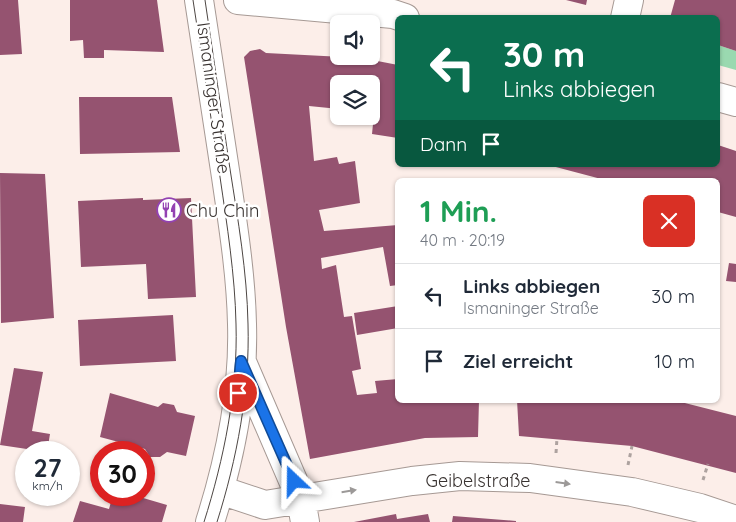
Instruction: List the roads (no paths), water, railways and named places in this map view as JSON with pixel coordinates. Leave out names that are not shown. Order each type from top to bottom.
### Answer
[{"type":"street","name":"Ismaninger Straße","points":[[199,0],[240,290],[241,361],[234,426],[220,490],[210,522]]},
{"type":"street","points":[[238,0],[396,15]]},
{"type":"street","points":[[626,15],[629,0]]},
{"type":"street","points":[[720,98],[736,102]]},
{"type":"street","points":[[241,361],[303,511]]},
{"type":"street","name":"Geibelstraße","points":[[220,490],[265,506],[303,511],[412,481],[460,476],[530,478],[632,492],[700,508],[736,520]]},
{"type":"tram line","points":[[193,0],[228,232],[236,324],[235,374],[228,424],[218,474],[204,522]]},
{"type":"tram line","points":[[205,0],[242,246],[248,324],[247,374],[241,424],[231,474],[217,522]]},
{"type":"place","name":"Chu Chin","points":[[169,210]]}]
